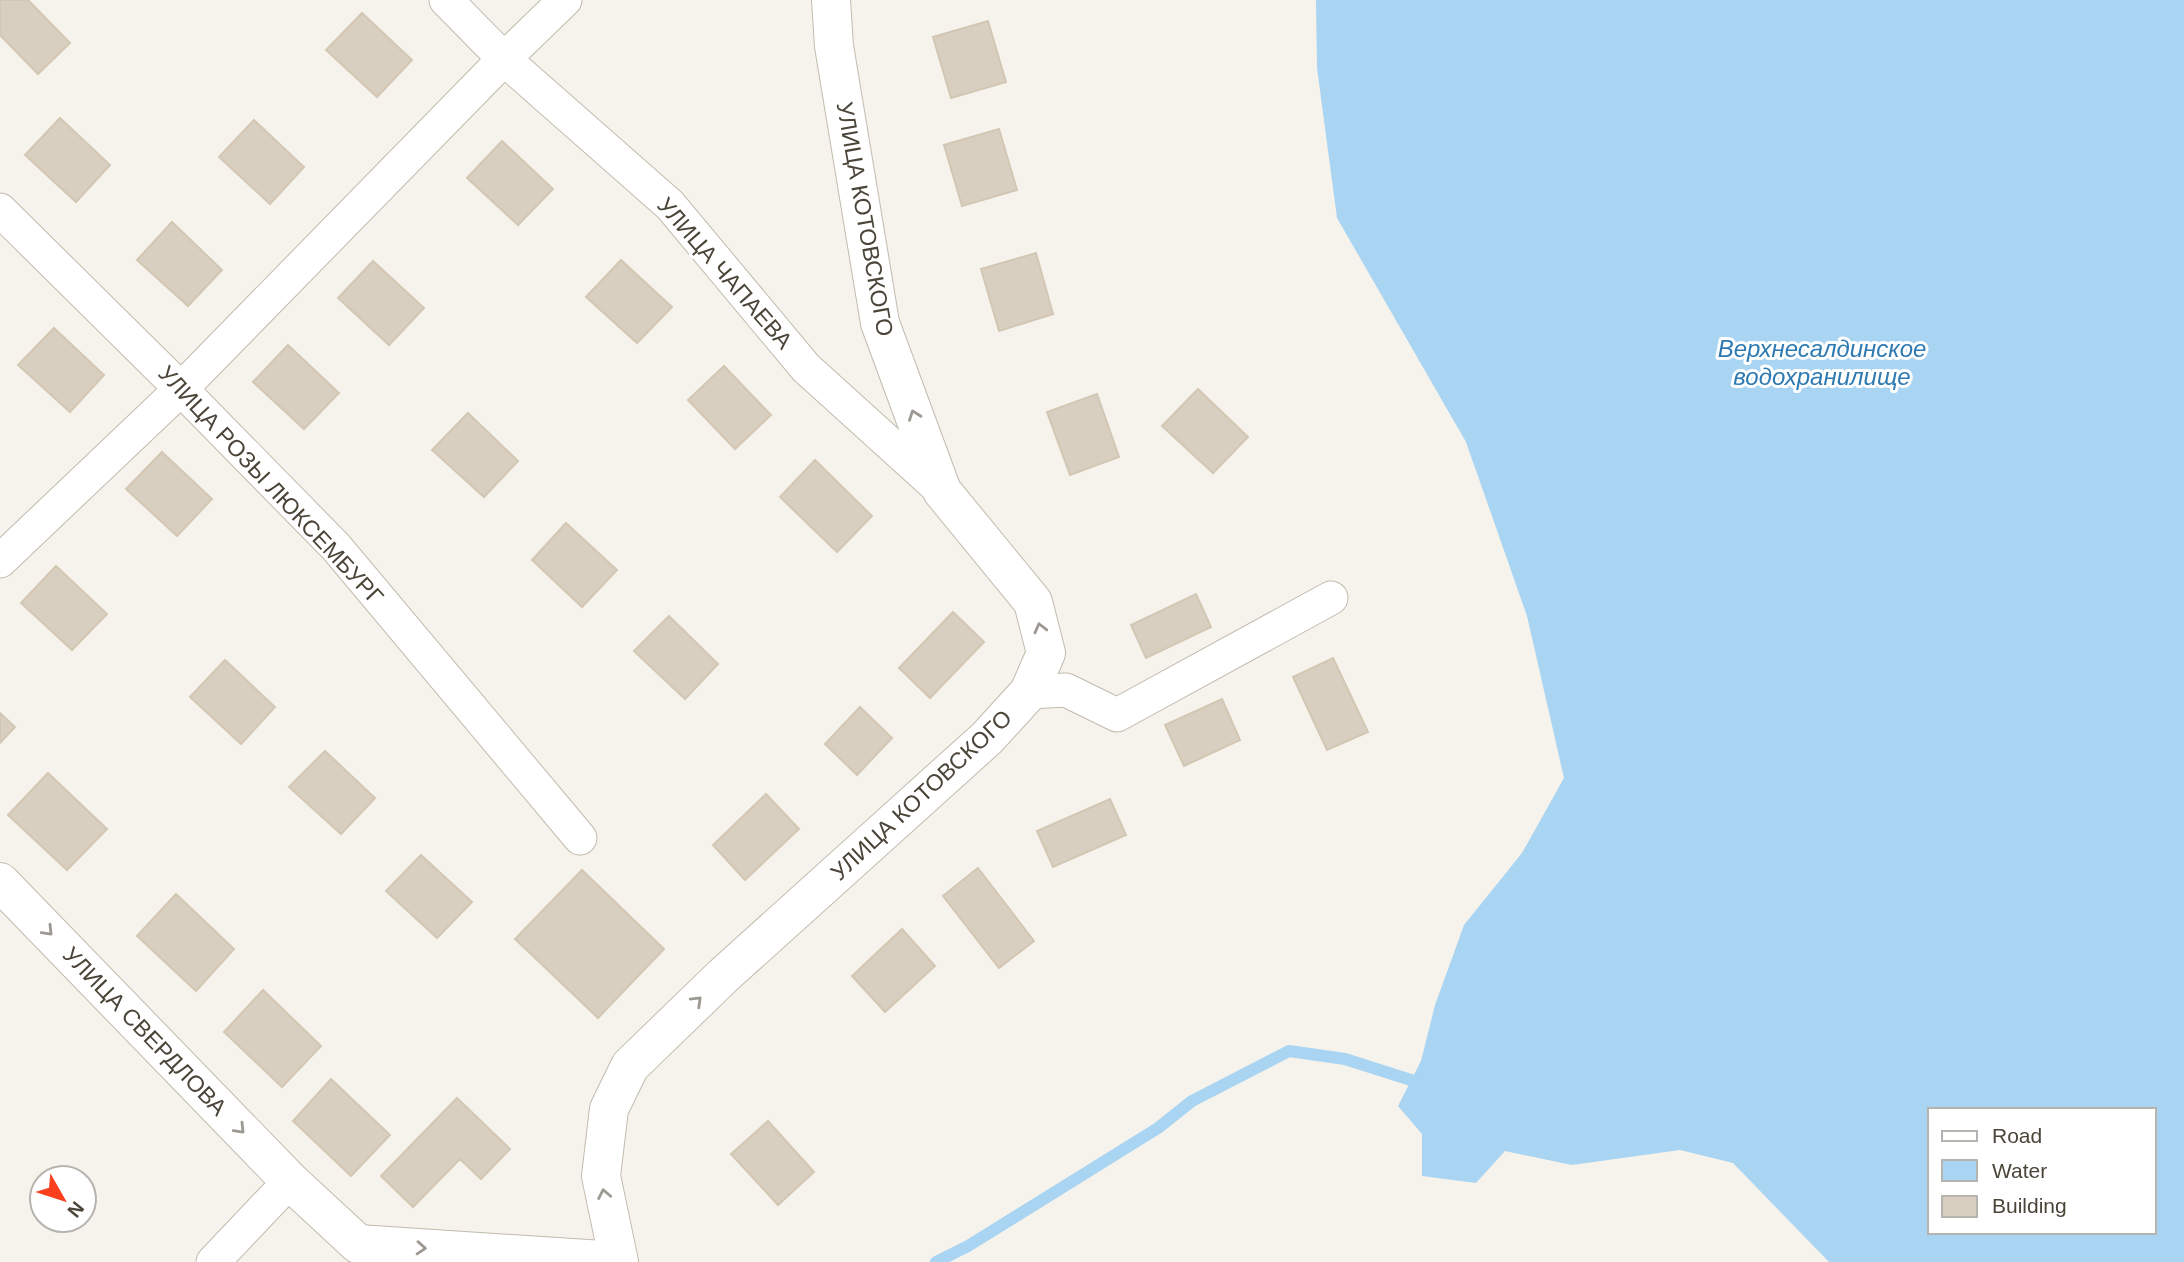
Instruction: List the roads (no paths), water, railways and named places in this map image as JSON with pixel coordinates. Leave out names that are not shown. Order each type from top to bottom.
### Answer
[{"type":"street","name":"УЛИЦА ЧАПАЕВА","points":[[446,0],[504,59],[670,205],[806,368],[942,491]]},
{"type":"street","points":[[0,561],[181,389],[565,0]]},
{"type":"street","name":"УЛИЦА КОТОВСКОГО","points":[[618,1261],[601,1176],[609,1109],[630,1066],[723,976],[987,738],[1029,692],[1046,653],[1033,602],[942,491],[880,323],[834,46],[831,0]]},
{"type":"street","name":"УЛИЦА РОЗЫ ЛЮКСЕМБУРГ","points":[[0,210],[337,547],[580,838]]},
{"type":"street","points":[[1029,692],[1066,690],[1117,715],[1331,598]]},
{"type":"street","name":"УЛИЦА СВЕРДЛОВА","points":[[0,882],[290,1181],[358,1244],[618,1261]]},
{"type":"street","points":[[213,1262],[290,1181]]},
{"type":"water","name":"Верхнесалдинское водохранилище","points":[[1316,0],[2184,0],[2184,1262],[1829,1262],[1733,1163],[1680,1150],[1572,1165],[1505,1151],[1476,1183],[1422,1176],[1422,1134],[1398,1106],[1421,1061],[1435,1005],[1464,925],[1522,853],[1564,778],[1527,616],[1466,442],[1337,218],[1317,68]]},
{"type":"waterway","points":[[936,1262],[968,1246],[1158,1128],[1192,1101],[1289,1051],[1345,1059],[1411,1080]]}]
